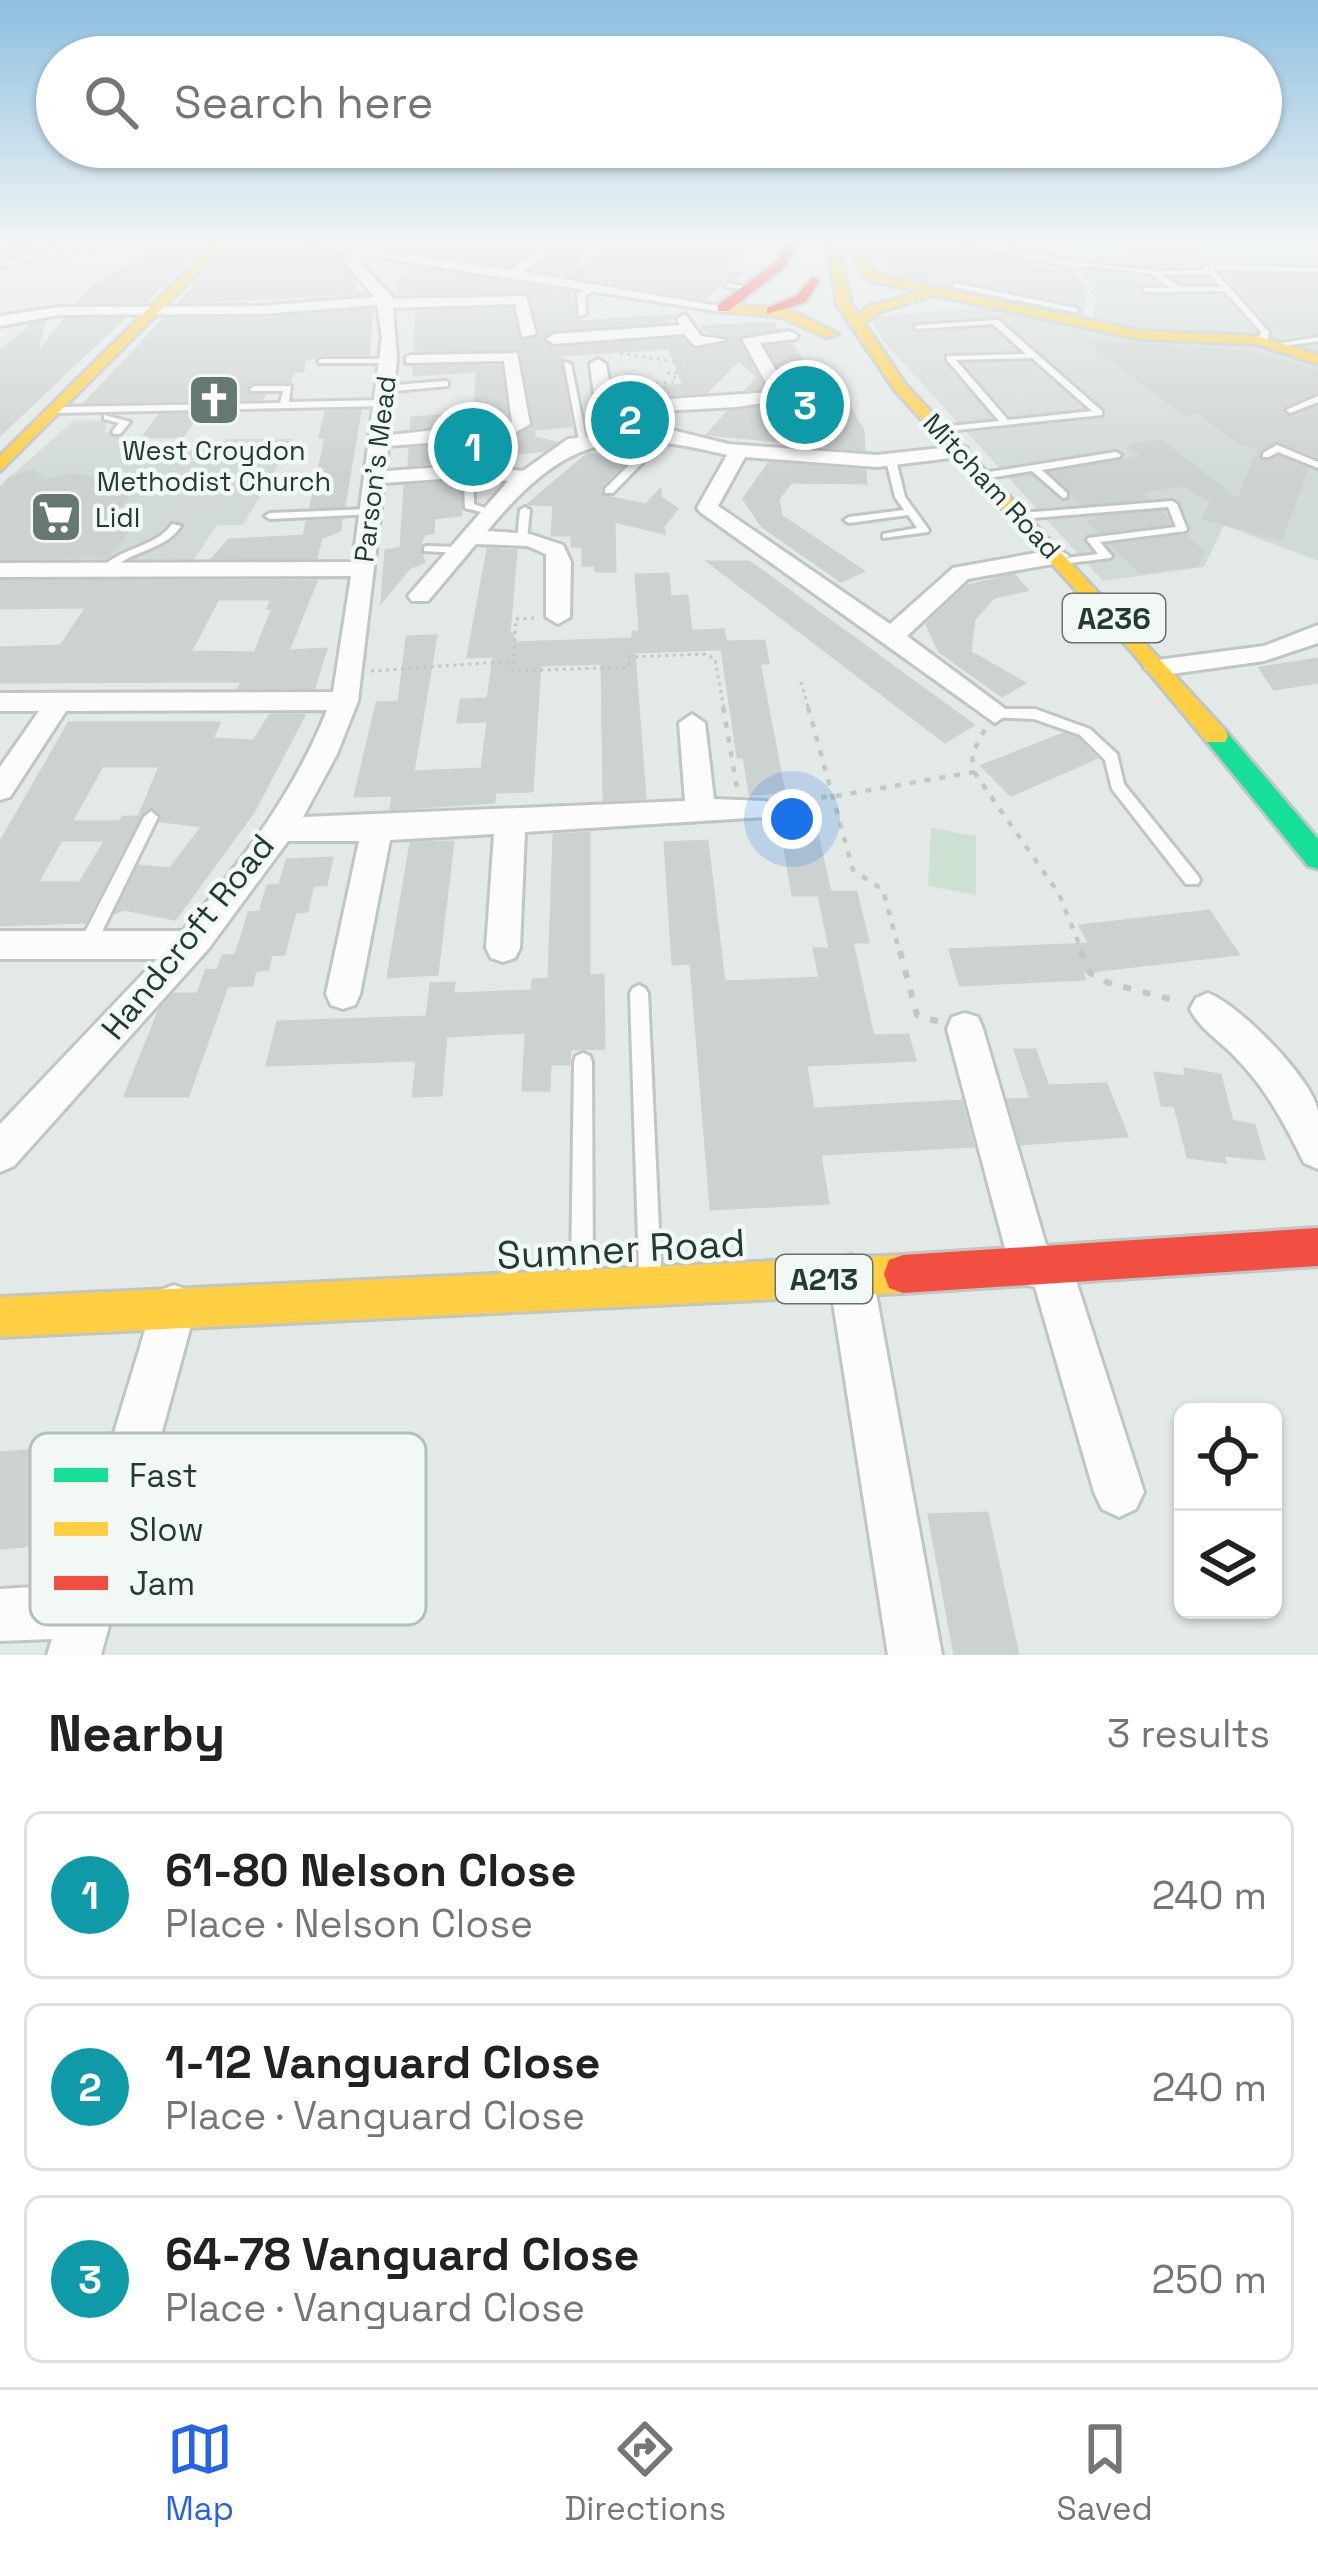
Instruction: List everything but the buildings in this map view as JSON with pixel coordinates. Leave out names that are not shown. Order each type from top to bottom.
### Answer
[{"type":"street","points":[[0,466],[143,320]]},
{"type":"street","name":"Parson's Mead","points":[[348,687],[383,396],[401,360],[391,320]]},
{"type":"street","points":[[525,320],[528,334]]},
{"type":"street","points":[[687,320],[695,341],[718,340]]},
{"type":"street","points":[[812,320],[843,329]]},
{"type":"street","points":[[840,320],[843,329]]},
{"type":"street","points":[[843,329],[855,320]]},
{"type":"street","points":[[1094,320],[1155,338],[1270,343],[1318,360]]},
{"type":"street","points":[[554,339],[690,329]]},
{"type":"street","name":"Mitcham Road","points":[[843,329],[864,365],[900,387],[1060,558],[1318,858]]},
{"type":"street","points":[[780,393],[750,339],[790,336]]},
{"type":"street","points":[[379,441],[518,427],[522,421],[513,358],[502,354],[401,360]]},
{"type":"street","points":[[606,363],[605,409],[824,389]]},
{"type":"street","points":[[664,434],[693,404]]},
{"type":"street","points":[[419,596],[524,477],[556,452],[584,440],[664,434],[738,452],[891,460],[960,452]]},
{"type":"street","points":[[738,452],[707,508],[995,714]]},
{"type":"street","points":[[376,478],[470,471],[524,477]]},
{"type":"street","points":[[464,543],[522,539],[547,544],[559,556],[558,617]]},
{"type":"street","points":[[892,637],[961,573],[1060,558]]},
{"type":"street","points":[[0,570],[364,569]]},
{"type":"street","points":[[1157,668],[1278,649],[1306,642],[1318,633]]},
{"type":"street","points":[[0,702],[348,687]]},
{"type":"street","name":"Handcroft Road","points":[[0,1152],[187,946],[277,829],[324,751],[348,687]]},
{"type":"street","points":[[0,789],[59,701]]},
{"type":"street","points":[[692,723],[700,805]]},
{"type":"street","points":[[277,829],[510,823],[700,805],[756,809]]},
{"type":"street","points":[[502,948],[510,823]]},
{"type":"street","points":[[343,994],[377,829]]},
{"type":"street","points":[[0,945],[187,946]]},
{"type":"street","points":[[1208,1009],[1252,1048],[1297,1107],[1318,1149]]},
{"type":"street","points":[[965,1029],[1040,1266],[1119,1492]]},
{"type":"street","name":"Sumner Road","points":[[0,1317],[851,1277],[1318,1247]]},
{"type":"street","points":[[851,1277],[915,1655]]},
{"type":"street","points":[[138,1433],[174,1307]]},
{"type":"street","points":[[0,1615],[30,1622]]},
{"type":"street","points":[[44,1625],[80,1633]]},
{"type":"lane","points":[[1253,320],[1270,343],[1318,339]]},
{"type":"lane","points":[[918,327],[995,322],[1099,413],[940,430]]},
{"type":"lane","points":[[1006,423],[950,358],[1034,356]]},
{"type":"lane","points":[[322,362],[401,360]]},
{"type":"lane","points":[[567,364],[584,440]]},
{"type":"lane","points":[[53,413],[283,407],[445,384]]},
{"type":"lane","points":[[254,389],[288,388],[283,407]]},
{"type":"lane","points":[[1290,410],[1318,399]]},
{"type":"lane","points":[[53,413],[123,419],[117,432]]},
{"type":"lane","points":[[609,491],[643,457],[640,435]]},
{"type":"lane","points":[[1266,455],[1277,448],[1318,465]]},
{"type":"lane","points":[[983,476],[1116,455]]},
{"type":"lane","points":[[887,536],[924,530],[900,497],[891,460]]},
{"type":"lane","points":[[1034,467],[1063,495]]},
{"type":"lane","points":[[469,484],[469,506],[489,513]]},
{"type":"lane","points":[[1021,516],[1172,505],[1182,529],[1092,540],[1106,556],[1060,558]]},
{"type":"lane","points":[[522,539],[525,510]]},
{"type":"lane","points":[[270,516],[370,512]]},
{"type":"lane","points":[[849,520],[911,512]]},
{"type":"lane","points":[[106,570],[114,561],[170,535],[176,526]]},
{"type":"lane","points":[[428,549],[464,543]]},
{"type":"lane","points":[[995,714],[1035,714],[1085,732],[1112,758],[1118,785],[1192,880]]},
{"type":"lane","points":[[87,945],[151,817]]},
{"type":"lane","points":[[639,993],[650,1286]]},
{"type":"lane","points":[[582,1290],[583,1062]]},
{"type":"path","points":[[664,374],[674,374],[688,364],[625,353],[606,363],[629,386],[675,382],[674,374]]},
{"type":"path","points":[[558,617],[517,619],[513,671],[629,667],[629,657],[711,656],[717,662],[738,797],[700,805]]},
{"type":"path","points":[[348,687],[513,661]]},
{"type":"path","points":[[801,682],[854,870],[883,890],[917,1015],[965,1029]]},
{"type":"path","points":[[995,714],[972,754],[974,772],[1059,894],[1090,973],[1109,983],[1208,1009]]},
{"type":"path","points":[[756,809],[768,799],[830,797],[974,772]]},
{"type":"shaded area","points":[[871,320],[1318,320],[1318,561],[1224,525],[1204,567],[1103,581],[883,341]]},
{"type":"shaded area","points":[[74,420],[108,421],[104,432],[126,432],[119,440],[128,447],[218,448],[226,439],[293,439],[243,525],[217,525],[191,564],[0,562],[0,486]]},
{"type":"green space","points":[[931,828],[976,836],[976,895],[928,886]]},
{"type":"traffic: fast","points":[[1216,736],[1318,858]]},
{"type":"traffic: slow","points":[[0,466],[145,320]]},
{"type":"traffic: slow","points":[[801,320],[831,334]]},
{"type":"traffic: slow","points":[[854,320],[900,387],[1216,736]]},
{"type":"traffic: slow","points":[[854,324],[859,320]]},
{"type":"traffic: slow","points":[[1071,320],[1140,335],[1257,340],[1318,360]]},
{"type":"traffic: slow","points":[[0,1317],[903,1274]]},
{"type":"traffic: jam","points":[[903,1274],[1318,1247]]},
{"type":"place","name":"West Croydon Methodist Church","points":[[214,400]]},
{"type":"place","name":"64-78 Vanguard Close","points":[[805,405]]},
{"type":"place","name":"1-12 Vanguard Close","points":[[630,420]]},
{"type":"place","name":"61-80 Nelson Close","points":[[473,447]]},
{"type":"place","name":"Lidl","points":[[56,517]]}]
